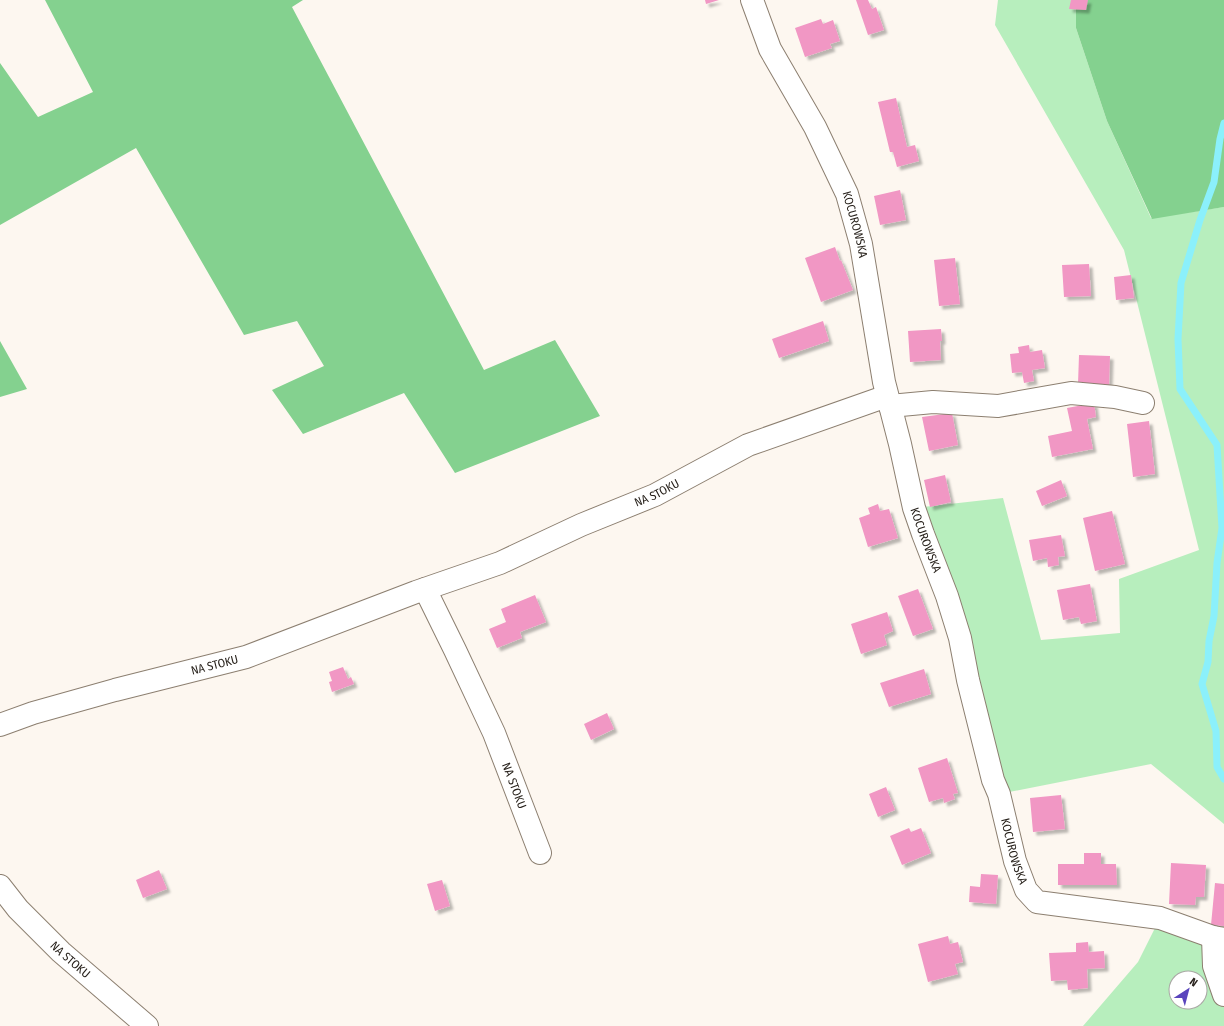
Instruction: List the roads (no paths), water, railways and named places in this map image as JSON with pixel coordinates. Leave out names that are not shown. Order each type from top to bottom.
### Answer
[{"type":"street","name":"KOCUROWSKA","points":[[752,0],[770,49],[815,127],[847,194],[861,244],[884,382],[900,444],[914,508],[947,596],[960,638],[968,680],[993,780],[999,794],[1015,861],[1026,890],[1037,902],[1160,918],[1218,938]]},
{"type":"street","name":"NA STOKU","points":[[0,725],[32,713],[115,690],[246,658],[425,589],[500,563],[581,525],[655,495],[748,445],[889,401],[998,406],[1071,393],[1115,397],[1143,403]]},
{"type":"street","name":"NA STOKU","points":[[425,589],[494,733],[540,853]]},
{"type":"street","name":"NA STOKU","points":[[0,886],[18,909],[61,952],[147,1026]]},
{"type":"street","points":[[1218,938],[1214,966],[1224,995]]},
{"type":"waterway","points":[[1224,123],[1220,139],[1214,182],[1200,220],[1181,283],[1178,339],[1180,389],[1217,445],[1222,528],[1217,563],[1214,616],[1209,641],[1208,662],[1202,684],[1216,731],[1217,767],[1224,779]]}]
